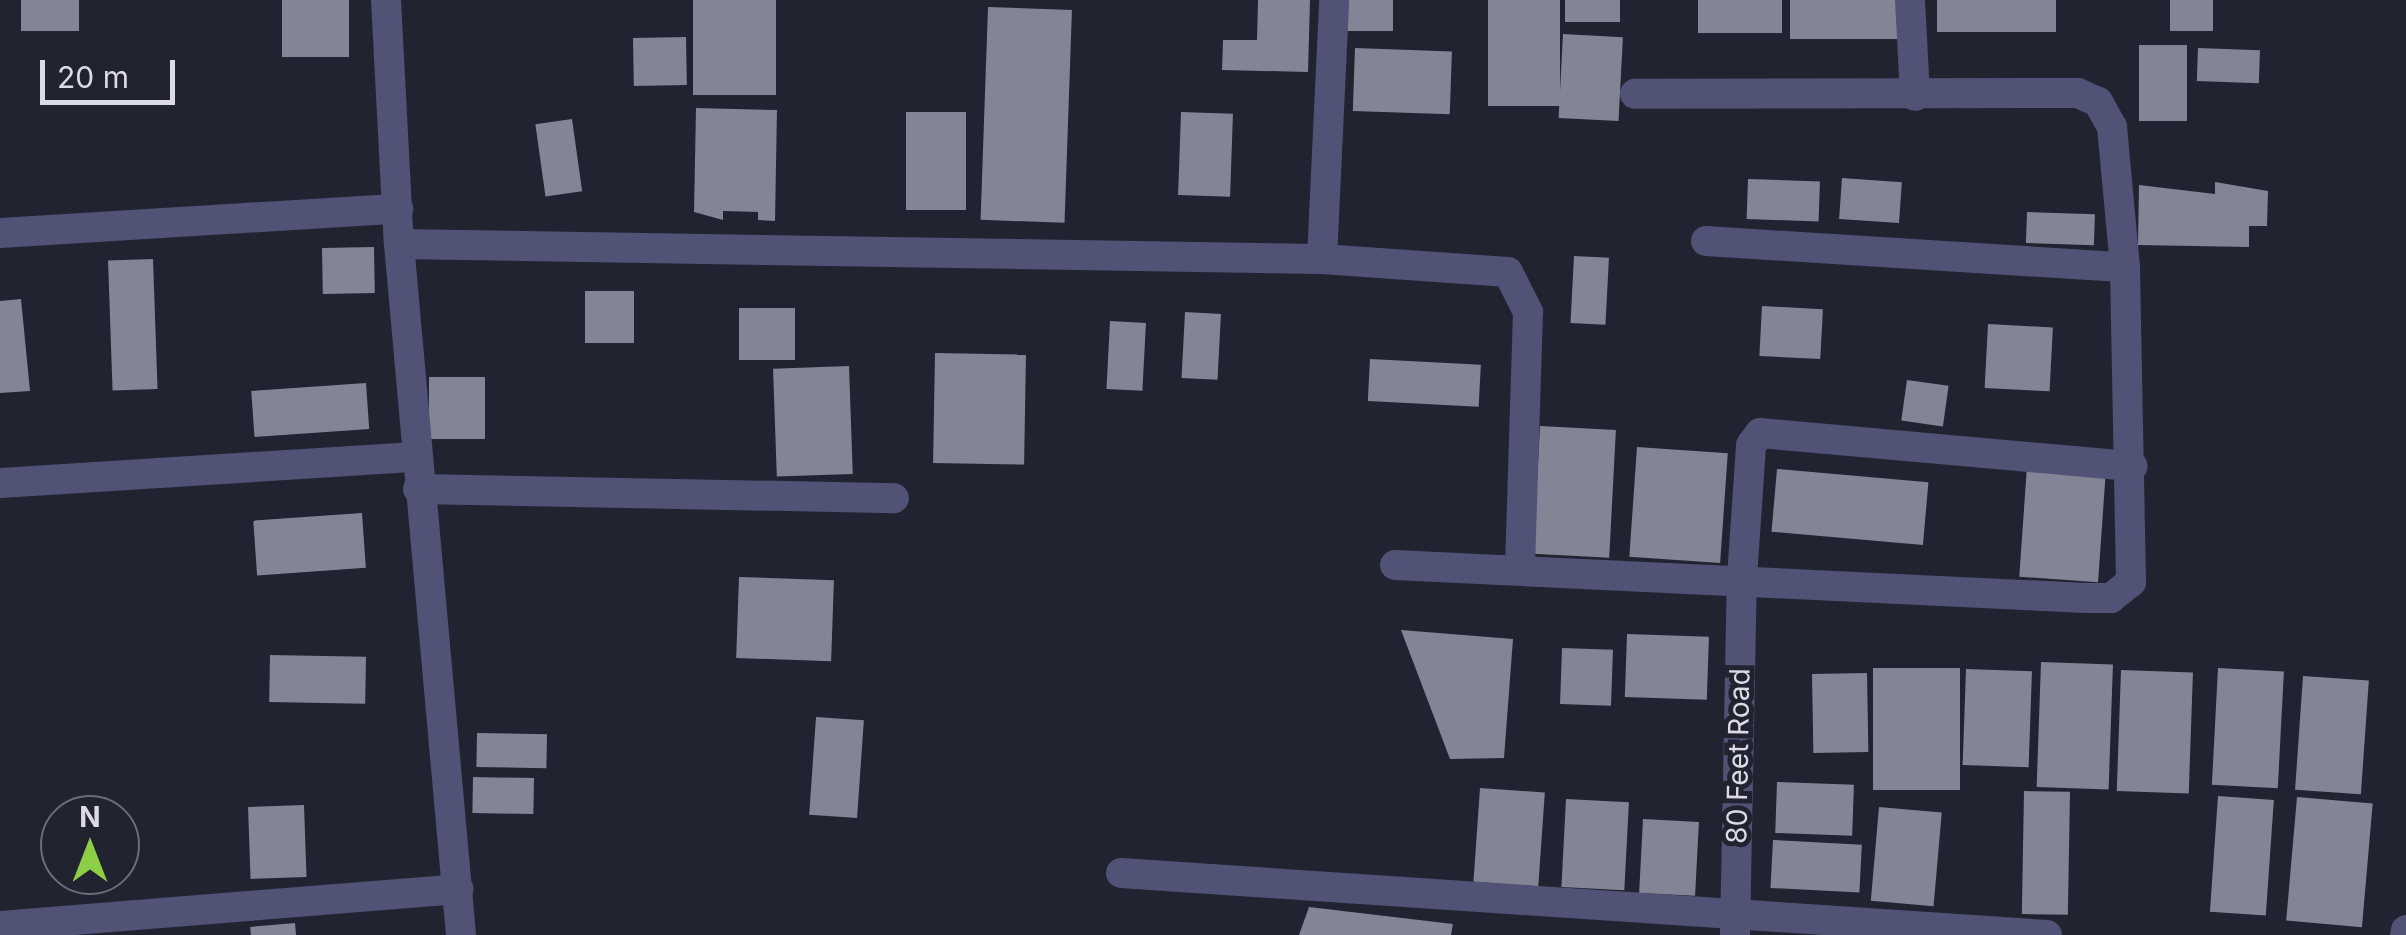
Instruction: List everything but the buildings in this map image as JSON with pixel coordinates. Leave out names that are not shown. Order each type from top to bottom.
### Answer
[{"type":"street","points":[[386,0],[418,489],[461,935]]},
{"type":"street","points":[[1322,259],[1334,0]]},
{"type":"street","points":[[1910,0],[1915,96]]},
{"type":"street","points":[[1395,565],[2111,598],[2131,582],[2133,466],[2125,267],[2112,127],[2098,102],[2078,93],[1635,94]]},
{"type":"street","points":[[0,233],[398,209]]},
{"type":"street","points":[[1706,241],[2125,267]]},
{"type":"street","points":[[399,244],[1322,259],[1478,266],[1508,272],[1528,312],[1520,568]]},
{"type":"street","name":"80 Feet Road","points":[[1734,923],[1742,578],[1751,444],[1760,433],[2133,466]]},
{"type":"street","points":[[0,483],[416,457]]},
{"type":"street","points":[[418,489],[894,498]]},
{"type":"street","points":[[1121,873],[1734,923],[2047,935]]},
{"type":"street","points":[[0,926],[459,889]]}]
